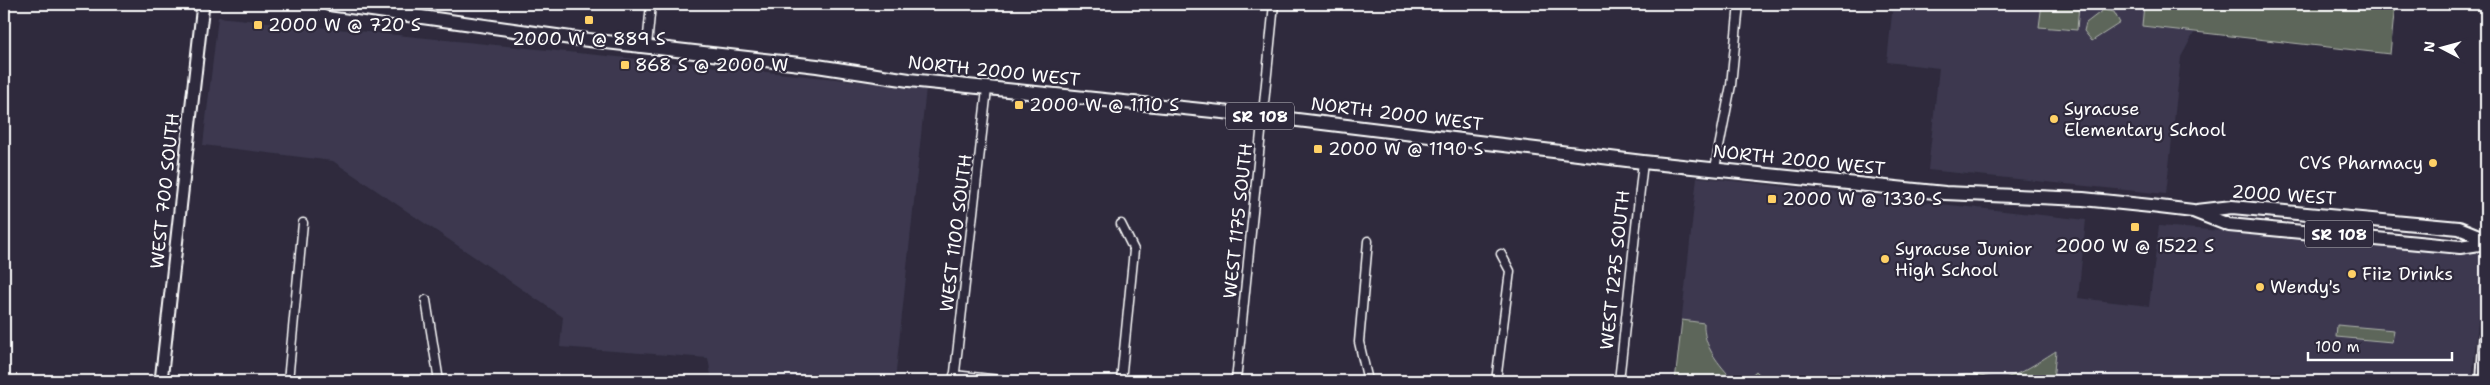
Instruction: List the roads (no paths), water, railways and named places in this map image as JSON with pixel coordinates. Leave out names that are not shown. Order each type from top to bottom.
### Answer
[{"type":"main road","name":"NORTH 2000 WEST","points":[[329,4],[367,6],[647,46],[817,66],[909,80],[1264,116],[1643,162],[1945,193],[2082,199],[2193,211]]},
{"type":"main road","name":"2000 WEST","points":[[2193,211],[2232,207],[2459,228],[2486,239]]},
{"type":"main road","name":"2000 WEST","points":[[2193,211],[2229,225],[2460,246],[2486,243]]},
{"type":"main road","points":[[2483,381],[2486,336]]},
{"type":"street","name":"WEST 700 SOUTH","points":[[161,381],[203,4]]},
{"type":"street","points":[[647,46],[651,4]]},
{"type":"street","name":"WEST 1175 SOUTH","points":[[1236,381],[1274,4]]},
{"type":"street","points":[[1715,168],[1731,85],[1739,4]]},
{"type":"street","name":"WEST 1100 SOUTH","points":[[954,378],[987,89]]},
{"type":"street","name":"WEST 1275 SOUTH","points":[[1618,381],[1643,162]]},
{"type":"street","points":[[288,381],[303,223]]},
{"type":"street","points":[[1121,224],[1134,250],[1121,381]]},
{"type":"street","points":[[1368,241],[1359,342],[1368,381]]},
{"type":"street","points":[[1496,381],[1510,271],[1501,254]]},
{"type":"street","points":[[426,300],[439,381]]},
{"type":"street","points":[[954,378],[1009,381]]},
{"type":"place","name":"2000 W @ 889 S","points":[[589,20]]},
{"type":"place","name":"2000 W @ 720 S","points":[[258,25]]},
{"type":"place","name":"868 S @ 2000 W","points":[[625,65]]},
{"type":"place","name":"2000 W @ 1110 S","points":[[1019,105]]},
{"type":"place","name":"Syracuse Elementary School","points":[[2054,119]]},
{"type":"place","name":"2000 W @ 1190 S","points":[[1318,149]]},
{"type":"place","name":"CVS Pharmacy","points":[[2433,163]]},
{"type":"place","name":"2000 W @ 1330 S","points":[[1772,199]]},
{"type":"place","name":"2000 W @ 1522 S","points":[[2135,227]]},
{"type":"place","name":"Syracuse Junior High School","points":[[1885,259]]},
{"type":"place","name":"Fiiz Drinks","points":[[2352,274]]},
{"type":"place","name":"Wendy's","points":[[2260,287]]}]
